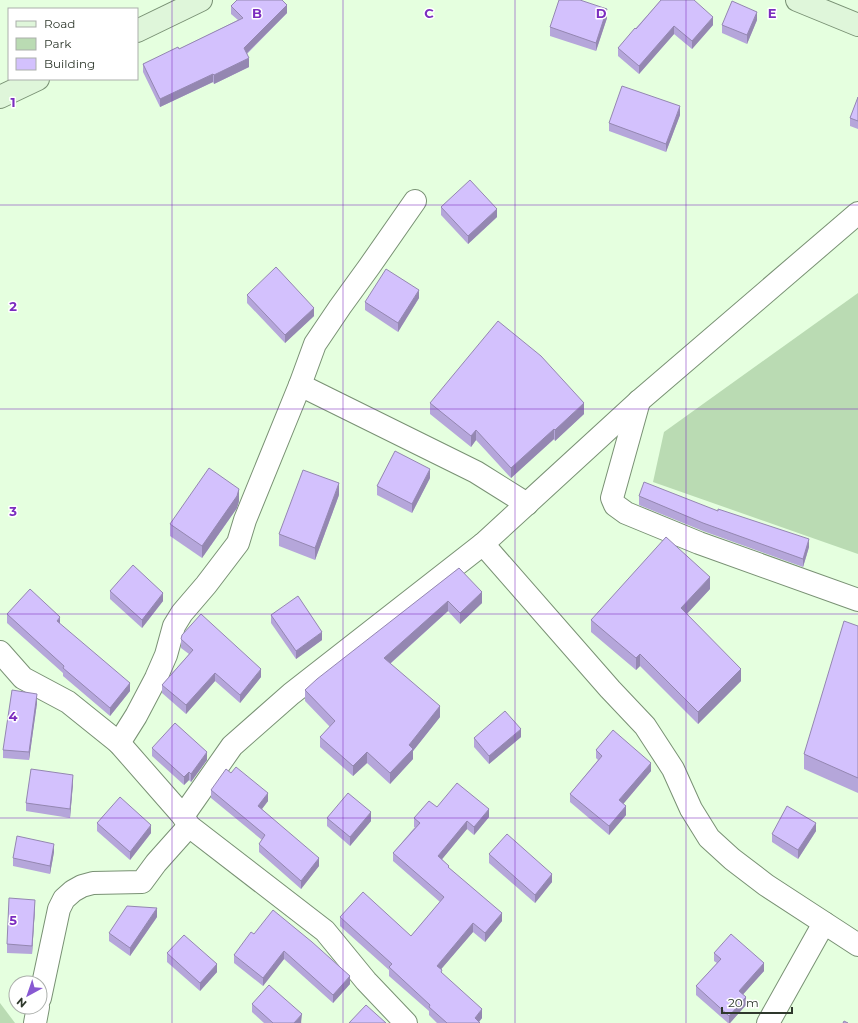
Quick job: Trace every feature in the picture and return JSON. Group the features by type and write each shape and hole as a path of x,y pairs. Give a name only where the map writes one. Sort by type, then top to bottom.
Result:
{"main road":[{"path":"138,31 201,0"},
{"path":"809,2 858,26"},
{"path":"0,97 36,80"}],"street":[{"path":"119,743 136,716 156,678 166,654 174,626 182,613 206,585 238,543 245,520 300,385 315,344 414,201"},
{"path":"45,975 59,909 64,899 73,891 82,886 93,883 142,882 186,821 232,746 291,694 483,544 639,400 858,213"},
{"path":"300,385 476,472 527,504"},
{"path":"639,400 612,498 615,505 626,513 699,543 858,600"},
{"path":"483,544 610,689 645,726 673,769 691,809 709,838 732,859 766,885 858,946"},
{"path":"0,652 23,678 68,702 119,743 186,821 325,931 366,981 406,1023"},
{"path":"768,1023 824,923"}],"green space":[{"path":"858,293 858,554 653,482 664,432"},
{"path":"0,1003 15,1023 0,1023"}],"building":[{"path":"237,0 282,0 287,5 244,48 249,58 160,99 143,64 178,47 179,49 243,18 231,6"},
{"path":"559,0 580,0 607,9 596,43 550,27"},
{"path":"661,0 694,0 713,17 692,41 674,26 639,66 618,48"},
{"path":"732,1 757,12 747,35 722,25"},
{"path":"622,86 680,106 666,144 609,123"},
{"path":"858,97 858,121 850,118"},
{"path":"470,180 497,209 468,236 441,207"},
{"path":"276,267 314,308 285,335 247,295"},
{"path":"386,269 419,290 398,323 365,302"},
{"path":"498,321 541,356 584,403 511,468 476,430 471,436 430,403"},
{"path":"395,451 430,469 412,504 377,486"},
{"path":"209,468 239,489 237,496 202,546 170,524"},
{"path":"303,470 339,483 315,548 279,534"},
{"path":"644,482 718,511 718,509 809,539 803,559 703,523 639,496"},
{"path":"666,537 710,577 681,608 741,669 698,712 640,654 636,658 591,620"},
{"path":"133,565 163,593 142,620 110,591"},
{"path":"459,568 482,592 460,613 448,601 384,658 440,706 409,745 413,749 390,773 367,752 353,766 320,737 335,721 305,690"},
{"path":"30,589 60,617 57,621 130,683 110,708 63,668 64,666 7,614"},
{"path":"298,596 322,632 296,651 271,615"},
{"path":"201,614 261,669 240,695 215,673 186,705 162,685 193,650 181,639 182,635"},
{"path":"844,621 858,626 858,778 804,754"},
{"path":"12,690 37,694 29,752 3,750"},
{"path":"505,711 521,729 489,756 474,738"},
{"path":"175,723 207,752 191,774 189,772 184,777 152,748"},
{"path":"613,730 651,763 619,800 626,806 609,826 570,794 602,756 596,750"},
{"path":"236,767 268,793 258,806 319,858 301,881 259,844 265,835 211,790 226,769 231,773"},
{"path":"31,769 73,775 70,809 26,803"},
{"path":"457,783 489,809 474,827 467,821 438,856 449,866 448,867 502,913 485,933 473,923 437,966 442,970 441,972 482,1009 475,1018 480,1023 447,1023 389,967 392,964 340,917 363,892 411,936 444,897 393,853 420,823 414,818 429,801 437,807"},
{"path":"348,793 371,812 350,837 327,818"},
{"path":"120,797 151,825 130,852 97,823"},
{"path":"787,806 816,823 798,850 772,834"},
{"path":"507,834 552,874 535,895 489,854"},
{"path":"17,836 54,844 50,866 13,858"},
{"path":"9,898 35,900 32,946 7,944"},
{"path":"127,906 157,908 130,948 109,933"},
{"path":"273,910 350,976 333,995 284,951 263,978 234,955 251,932 254,934"},
{"path":"731,934 764,963 739,991 746,997 729,1016 696,986 721,959 714,953"},
{"path":"184,935 217,964 200,983 167,953"},
{"path":"269,985 302,1014 294,1023 273,1023 252,1004"},
{"path":"366,1005 386,1023 349,1023"}]}
